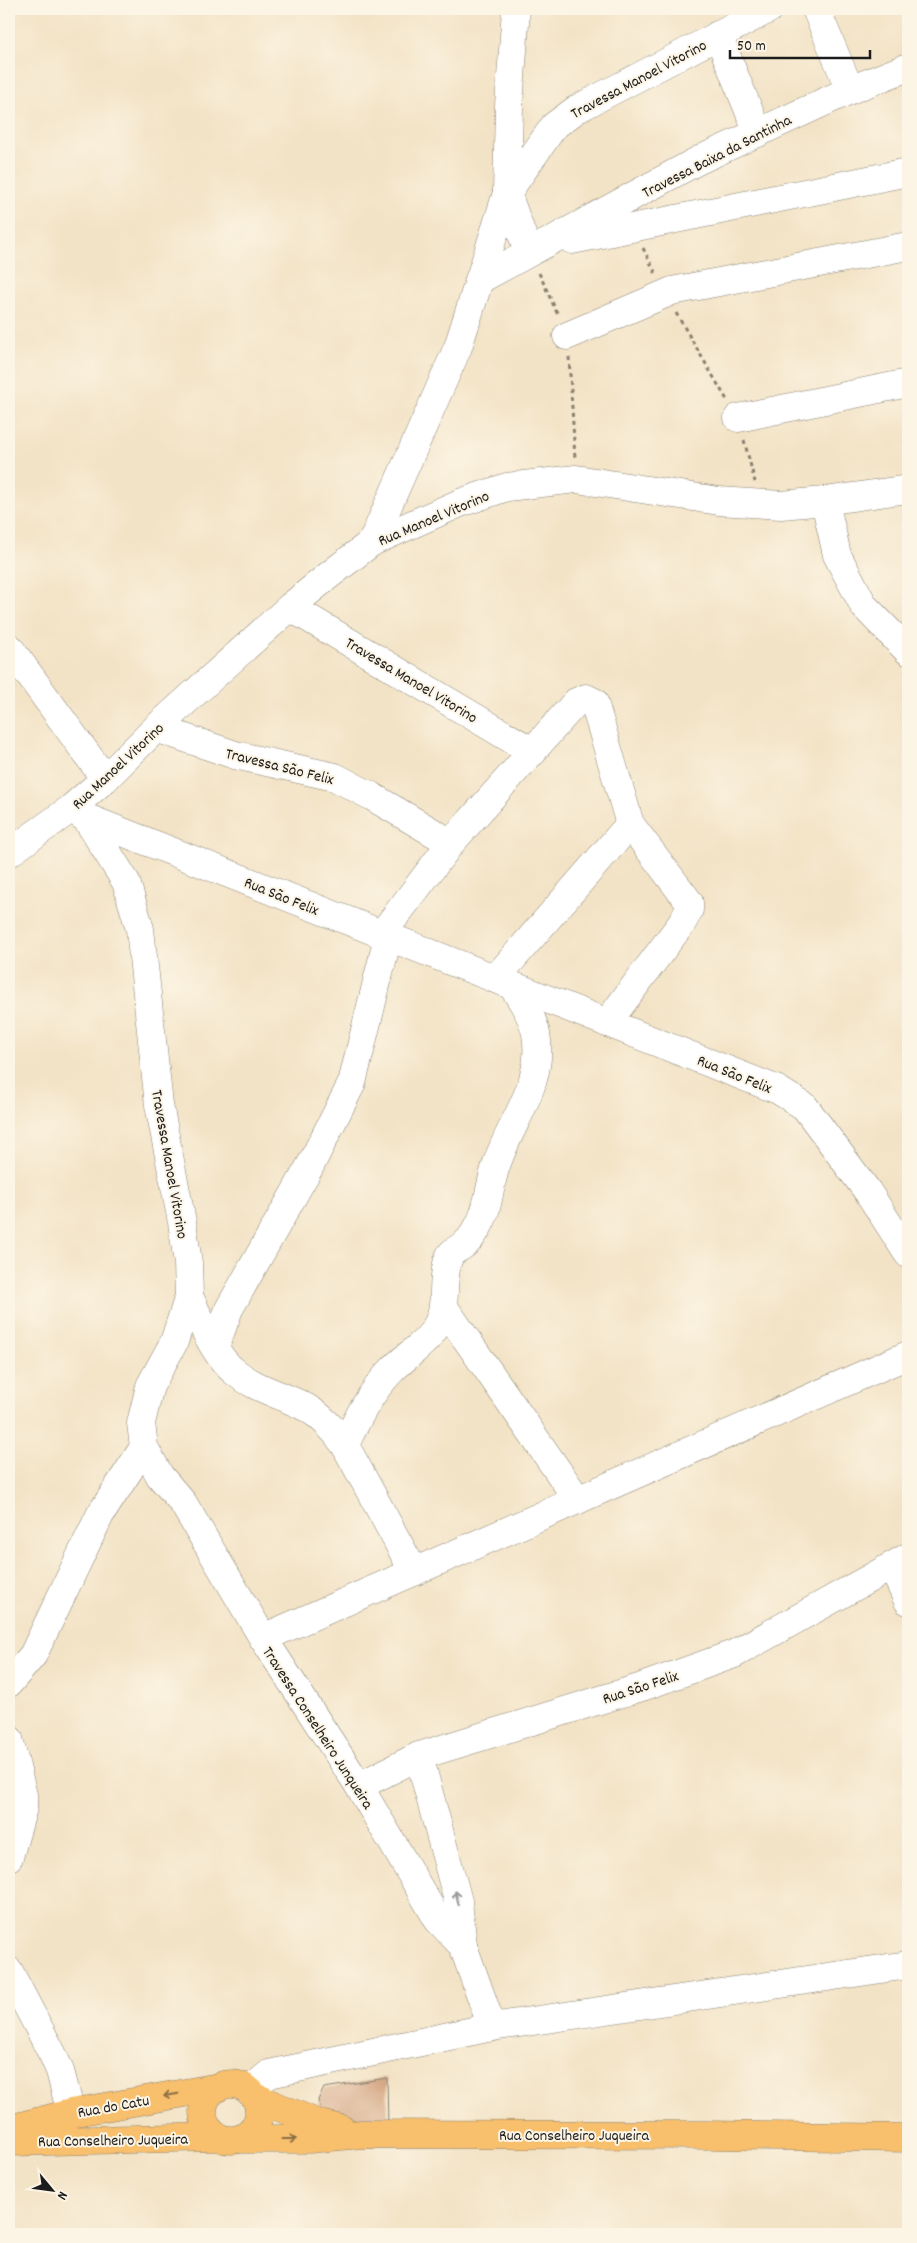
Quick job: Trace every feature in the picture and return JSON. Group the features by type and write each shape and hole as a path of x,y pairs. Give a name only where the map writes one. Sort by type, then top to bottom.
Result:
{"main road":[{"path":"252,2094 259,2113 254,2129 228,2138 210,2131 203,2115 207,2098 219,2087 235,2084 252,2094 319,2124 362,2134"},
{"name":"Rua do Catu","path":"9,2129 70,2113 219,2087"},
{"name":"Rua Conselheiro Juqueira","path":"9,2142 228,2138 309,2139 362,2134 711,2135 908,2138"}],"street":[{"path":"372,542 458,347 507,193 509,105 516,9"},
{"name":"Travessa Manoel Vitorino","path":"507,193 554,126 577,109 769,9"},
{"path":"816,9 850,90"},
{"path":"718,36 758,133"},
{"name":"Travessa Baixa da Santinha","path":"479,280 697,162 850,90 908,67"},
{"path":"507,193 537,248 633,227 906,178"},
{"path":"568,336 665,294 755,274 908,246"},
{"path":"738,418 908,383"},
{"name":"Rua Manoel Vitorino","path":"9,853 77,814 105,779 156,728 290,607 372,542 460,502 507,487 576,479 719,501 781,505 825,501 908,488"},
{"path":"825,501 837,555 864,606 908,651"},
{"name":"Travessa Manoel Vitorino","path":"290,607 533,752"},
{"path":"9,647 105,779"},
{"path":"215,1347 229,1309 310,1166 352,1083 385,936 451,843 576,702 586,698 594,702 630,824 689,902 689,910 682,923 607,1023"},
{"name":"Travessa São Felix","path":"156,728 235,755 335,777 451,843"},
{"name":"Travessa Manoel Vitorino","path":"77,814 126,882 140,928 159,1106 182,1222 188,1263 189,1296 174,1342 150,1386 141,1423 144,1448 160,1476 183,1503"},
{"name":"Rua São Felix","path":"77,814 778,1090 805,1107 868,1192 908,1254"},
{"path":"345,1445 358,1416 379,1385 396,1366 431,1334 440,1319 444,1307 447,1264 450,1254 467,1242 479,1226 496,1164 532,1084 538,1061 536,1033 528,1012 504,983 630,824"},
{"path":"189,1296 215,1347 234,1371 271,1393 308,1409 332,1428 345,1445 414,1572"},
{"path":"444,1307 578,1500"},
{"path":"262,1638 908,1355"},
{"path":"9,1683 33,1655 100,1515 144,1448"},
{"name":"Travessa Conselheiro Junqueira","path":"183,1503 262,1638 359,1786 438,1920 463,1946"},
{"path":"900,1562 908,1601"},
{"name":"Rua São Felix","path":"359,1786 419,1756 642,1687 734,1654 900,1562"},
{"path":"9,1739 23,1795 23,1808 9,1858"},
{"name":"Travessa Conselheiro Junqueira","path":"419,1756 458,1901 463,1946 492,2027"},
{"path":"252,2094 269,2074 492,2027 908,1966"},
{"path":"9,1971 60,2071 70,2113"}],"path":[{"path":"633,227 665,294 738,418 761,504"},
{"path":"537,248 568,336 576,479"}],"building":[{"path":"387,2078 388,2126 343,2124 322,2112 318,2100 324,2088"}]}
